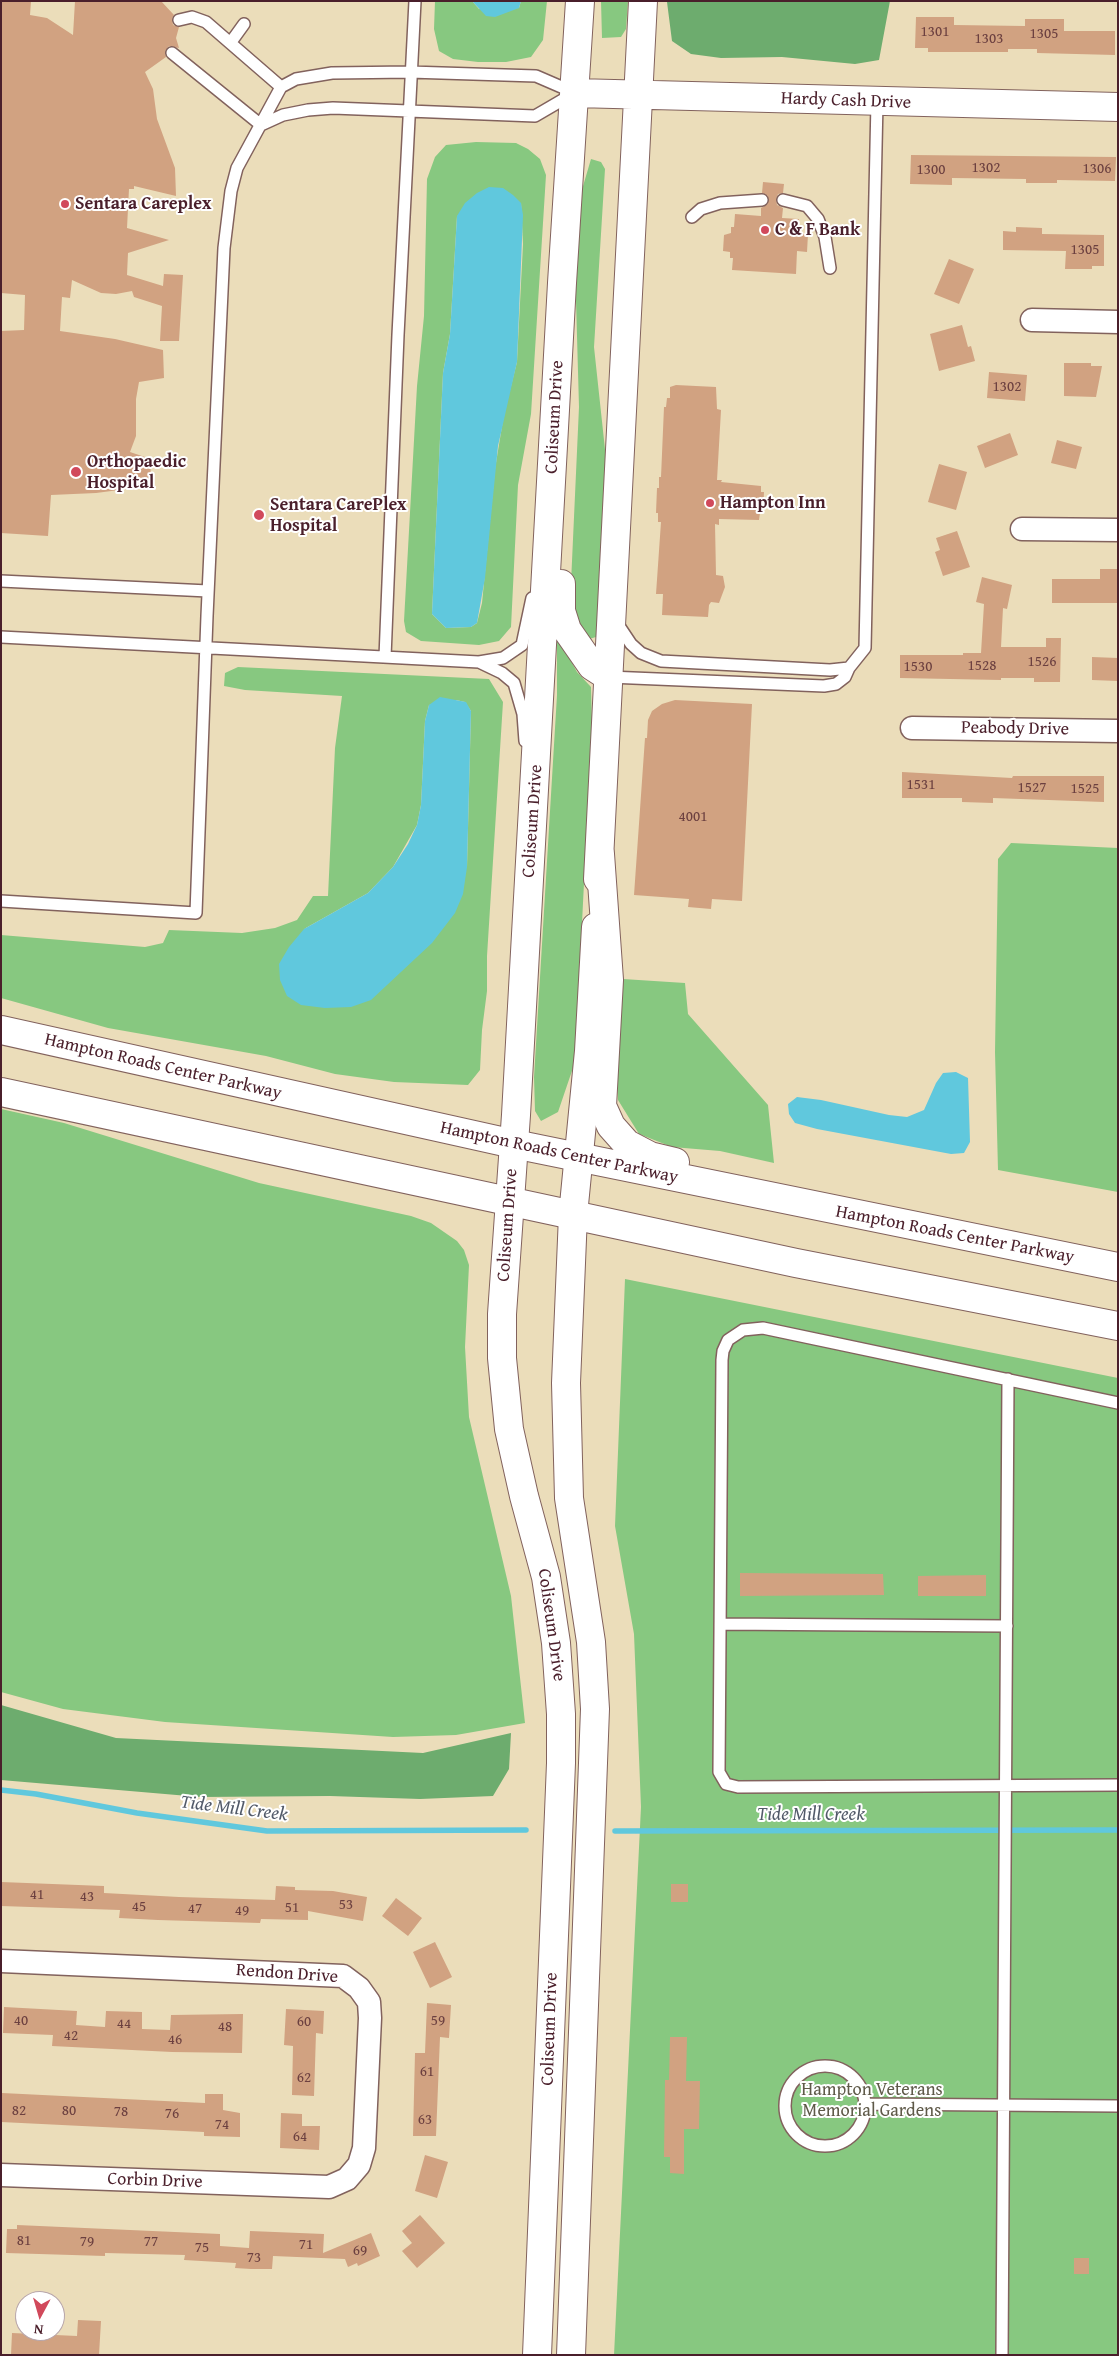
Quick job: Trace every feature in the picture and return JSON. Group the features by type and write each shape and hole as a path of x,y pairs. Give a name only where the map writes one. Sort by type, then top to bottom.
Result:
{"street":[{"name":"Coliseum Drive","path":"536,2355 562,1763 561,1714 552,1612 539,1549 514,1454 505,1392 502,1314 533,830 562,283 580,1"},
{"name":"Coliseum Drive","path":"571,2355 595,1739 592,1642 573,1532 567,1463 566,1383 573,1215 589,1051 600,854 643,1"},
{"name":"Hardy Cash Drive","path":"575,93 1118,107"},
{"path":"562,283 570,428 561,611 567,630 578,649 592,666 609,677"},
{"path":"1032,320 1118,322"},
{"path":"1022,529 1118,530"},
{"name":"Peabody Drive","path":"912,728 1118,731"},
{"path":"600,854 609,980 601,1097 605,1116 618,1136 632,1147 650,1156 749,1177 964,1238"},
{"name":"Hampton Roads Center Parkway","path":"1,1030 578,1158 1118,1268"},
{"path":"1,1092 796,1263 1118,1326"},
{"name":"Rendon Drive","path":"1,1961 343,1976 358,1988 369,2002 370,2018 364,2148 359,2165 347,2179 328,2187 308,2187"},
{"name":"Corbin Drive","path":"1,2175 308,2187"}],"lane":[{"path":"385,657 408,110 415,1"},
{"path":"179,20 192,17 206,22 281,87"},
{"path":"231,42 244,24"},
{"path":"172,53 261,125"},
{"path":"1,901 196,913 208,591 224,248 228,210 237,168 281,87 296,80 322,74 410,72 536,76 575,93"},
{"path":"261,125 283,115 308,110 408,110 535,116 575,93"},
{"path":"609,677 824,686 836,684 845,678 849,668 864,648 866,636 871,305 877,102"},
{"path":"692,218 702,209 720,204 762,200"},
{"path":"783,200 807,206 818,218 825,237 830,268"},
{"path":"1,637 479,662 503,658 522,646 528,624 554,458"},
{"path":"1,582 208,591"},
{"path":"612,616 631,644 650,658 662,661 830,670 849,668"},
{"path":"479,662 502,673 514,683 523,714 533,830"},
{"path":"1118,1404 763,1328 743,1330 728,1340 723,1351 722,1360 719,1772 726,1784 738,1787 1118,1785"},
{"path":"1002,2355 1002,2105 1006,1810 1008,1379"},
{"path":"720,1624 1007,1626"},
{"path":"830,2066 843,2070 854,2079 862,2090 865,2104 861,2123 850,2138 839,2144 827,2146 814,2145 798,2136 786,2120 784,2108 786,2094 792,2082 803,2072 815,2067 830,2066"},
{"path":"865,2104 1118,2106"}],"green space":[{"path":"435,1 472,1 479,9 519,8 521,1 547,1 543,40 531,57 506,62 478,62 453,59 439,51 434,29"},
{"path":"601,1 628,1 626,29 621,37 602,38"},
{"path":"890,1 879,60 855,64 782,57 721,58 691,54 672,41 667,2"},
{"path":"476,142 516,143 528,149 540,159 546,175 531,414 518,485 511,627 499,641 479,645 421,641 406,632 404,621 417,386 424,316 427,179 435,157 446,145","holes":["521,203 523,244 517,362 504,414 495,469 482,603 477,623 471,627 446,628 432,614 443,373 450,334 457,216"]},
{"path":"591,159 601,162 605,169 594,347 607,468 599,629 596,637 589,639 577,622 570,605 579,407 575,265 581,193"},
{"path":"557,635 577,672 591,687 592,724 575,1062 558,1112 541,1121 535,1111 534,1077 557,695"},
{"path":"238,667 489,679 503,702 487,956 487,991 482,1030 480,1070 468,1085 394,1082 335,1074 266,1056 108,1028 1,998 1,935 145,947 163,943 169,930 242,933 275,928 297,920 313,896 328,896 335,748 342,696 245,690 224,686 225,673","holes":["456,700 465,702 471,711 467,867 304,929 368,893 393,867 417,825 421,805 425,721 429,705"]},
{"path":"1011,843 1118,848 1118,1192 998,1170 995,1052 998,859"},
{"path":"623,979 685,983 688,1014 768,1105 774,1163 720,1151 672,1147 639,1134 618,1100 615,1038"},
{"path":"1,1109 64,1123 259,1183 411,1216 431,1223 457,1241 464,1250 469,1265 465,1347 469,1417 511,1596 525,1723 456,1735 393,1737 165,1722 63,1709 1,1692"},
{"name":"Hampton Veterans Memorial Gardens","path":"625,1279 1118,1378 1118,2355 614,2355 641,1807 634,1634 615,1526"},
{"path":"1,1705 116,1738 423,1753 511,1733 509,1769 493,1796 420,1799 330,1796 200,1797 1,1780"}],"water":[{"path":"472,1 521,1 519,8 495,17 486,16"},
{"path":"489,187 503,188 513,195 521,203 523,215 517,362 498,446 485,578 477,623 471,627 446,628 432,614 443,373 450,334 457,216 465,203 477,193"},
{"path":"440,697 466,702 471,711 467,867 463,894 455,913 432,943 371,1000 351,1007 325,1008 301,1005 287,996 280,980 279,964 289,947 304,929 368,893 393,867 408,844 417,825 421,805 425,721 429,705"},
{"path":"956,1072 968,1078 970,1142 964,1153 951,1154 817,1129 795,1123 789,1114 788,1104 797,1097 907,1117 924,1110 936,1083 943,1073"}],"building":[{"name":"Sentara Careplex","path":"1,1 31,1 30,15 47,18 73,35 75,1 161,1 174,15 172,18 173,25 179,27 176,38 179,48 169,46 165,51 166,57 145,72 153,89 157,119 175,168 176,196 134,186 134,189 129,189 127,228 169,240 128,253 127,275 163,286 164,274 183,275 179,341 160,341 162,306 134,297 132,291 116,294 101,293 72,280 70,298 62,297 60,331 115,339 163,350 164,378 139,382 136,399 136,436 130,452 151,459 150,486 96,493 51,495 48,536 1,533 1,331 24,330 25,295 1,293"},
{"path":"916,17 954,17 954,25 1025,26 1025,19 1064,19 1064,31 1115,31 1115,55 1037,53 1037,49 1008,49 1008,52 928,52 928,48 915,48"},
{"path":"911,155 1116,157 1115,181 1057,180 1057,183 1026,183 1026,179 952,178 952,185 910,184"},
{"name":"C & F Bank","path":"763,182 784,184 783,193 778,194 776,199 777,205 783,208 782,218 799,219 798,234 808,234 807,252 797,251 796,274 732,270 733,258 730,258 730,252 723,251 724,235 731,233 731,227 734,227 735,214 761,216 761,208 768,204 768,196 762,193"},
{"path":"1016,227 1042,228 1042,234 1104,235 1104,266 1092,266 1092,269 1065,269 1066,251 1003,250 1003,231 1016,232"},
{"path":"949,259 974,269 959,304 934,294"},
{"path":"962,325 968,347 971,346 975,361 939,371 930,334"},
{"path":"1064,363 1091,363 1091,366 1102,366 1096,397 1064,396"},
{"path":"989,372 1027,375 1025,401 987,398"},
{"name":"Hampton Inn","path":"676,385 716,387 717,409 721,410 717,480 761,486 761,492 764,492 763,513 760,513 759,520 719,519 719,525 715,524 716,575 723,576 725,587 719,603 711,602 709,605 708,617 662,615 663,594 656,594 661,522 658,522 658,513 656,513 657,488 659,488 659,477 661,477 664,407 666,407 667,398 670,398 670,387"},
{"path":"1010,433 1018,455 985,468 977,446"},
{"path":"1057,440 1082,447 1076,469 1051,463"},
{"path":"939,464 967,472 956,510 928,502"},
{"path":"957,531 970,567 943,576 935,552 940,550 936,538"},
{"path":"1100,569 1118,569 1118,603 1052,603 1052,579 1100,579"},
{"path":"982,577 1012,585 1007,609 1003,608 1001,647 1046,647 1046,638 1061,638 1060,682 1034,682 1034,678 1001,678 1001,680 900,678 900,655 963,655 963,653 981,653 984,604 976,602"},
{"path":"1092,657 1118,658 1118,681 1092,680"},
{"path":"675,700 752,704 742,901 712,899 711,909 688,907 689,899 634,895 645,738 647,738 648,720 652,711 662,704"},
{"path":"902,772 1012,778 1013,776 1104,776 1104,802 993,798 993,803 962,802 962,798 902,798"},
{"path":"740,1573 883,1574 884,1595 740,1596"},
{"path":"986,1575 986,1596 918,1596 918,1576"},
{"path":"1,1882 104,1886 104,1893 179,1897 275,1900 276,1886 295,1887 295,1890 333,1891 367,1897 363,1921 308,1911 308,1920 261,1919 260,1923 158,1920 119,1918 120,1910 1,1906"},
{"path":"671,1884 688,1884 688,1902 671,1902"},
{"path":"396,1898 422,1918 408,1936 382,1916"},
{"path":"435,1942 452,1977 430,1988 413,1952"},
{"path":"427,2003 451,2005 449,2038 440,2037 436,2136 413,2136 415,2053 425,2053"},
{"path":"4,2007 77,2011 76,2025 105,2027 106,2011 142,2012 142,2029 170,2030 171,2015 243,2014 242,2053 172,2052 52,2046 53,2035 3,2033"},
{"path":"286,2009 324,2011 323,2034 316,2033 314,2096 292,2095 293,2046 284,2045"},
{"path":"670,2037 687,2037 686,2081 700,2081 699,2129 684,2129 684,2174 670,2173 670,2157 664,2157 665,2080 669,2080"},
{"path":"2,2093 205,2103 205,2094 223,2094 223,2110 240,2113 240,2137 204,2136 204,2132 1,2122"},
{"path":"281,2113 302,2114 302,2126 320,2126 319,2150 280,2148"},
{"path":"425,2155 448,2162 437,2198 415,2191"},
{"path":"420,2215 445,2243 417,2268 402,2251 412,2243 402,2231"},
{"path":"17,2225 220,2234 220,2246 249,2248 250,2231 324,2234 323,2253 371,2233 380,2256 358,2266 357,2263 348,2267 345,2259 273,2256 272,2269 251,2269 235,2268 236,2263 184,2260 185,2255 105,2253 105,2256 6,2253 7,2229 17,2229"},
{"path":"1074,2258 1089,2258 1089,2274 1074,2274"},
{"path":"78,2320 101,2321 99,2355 11,2355 12,2333 15,2333 15,2341 65,2341 65,2335 77,2336"}],"waterway":[{"name":"Tide Mill Creek","path":"1,1790 36,1794 137,1813 267,1831 526,1830"},
{"name":"Tide Mill Creek","path":"615,1831 1118,1830"}],"place":[{"name":"Sentara Careplex","path":"65,204"},
{"name":"C & F Bank","path":"765,230"},
{"name":"Orthopaedic Hospital","path":"76,472"},
{"name":"Hampton Inn","path":"710,503"},
{"name":"Sentara CarePlex Hospital","path":"259,515"}]}
